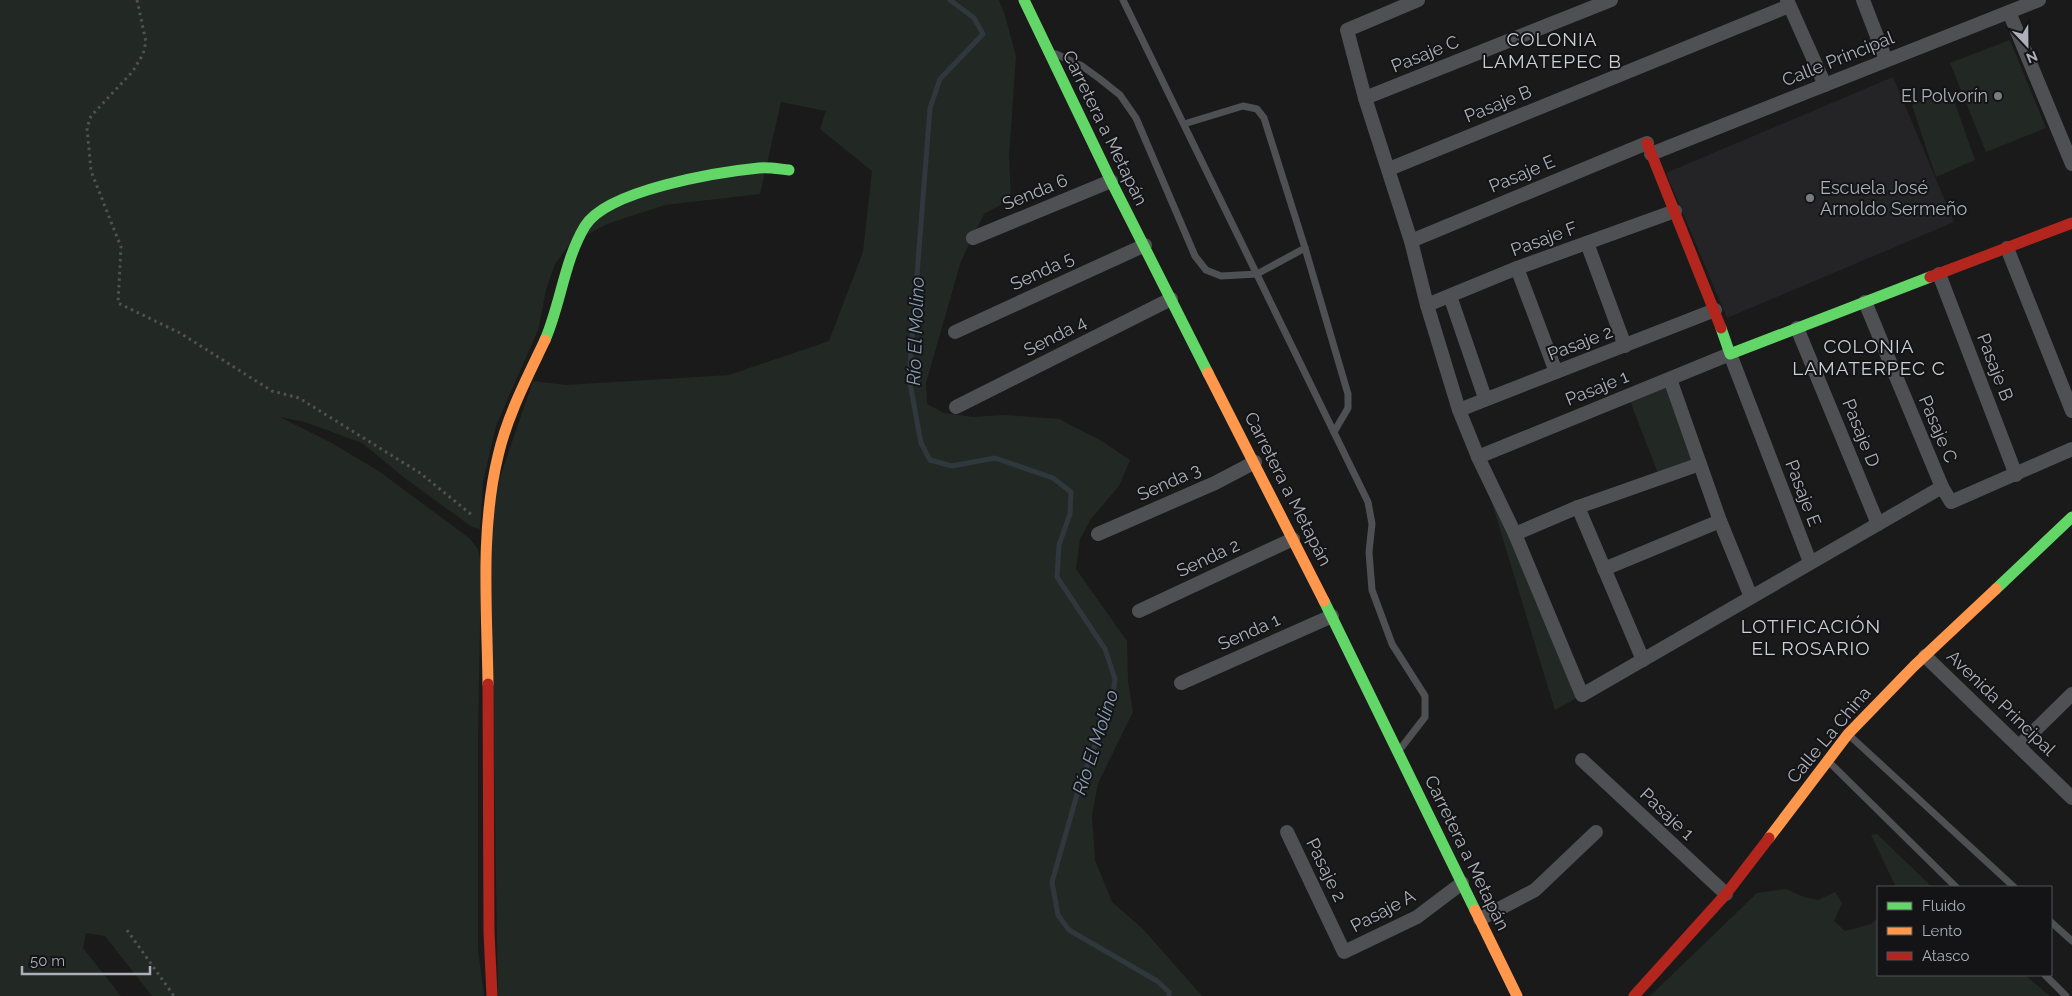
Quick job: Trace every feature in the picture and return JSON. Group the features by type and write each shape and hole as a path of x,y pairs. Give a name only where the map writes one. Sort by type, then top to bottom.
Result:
{"main road":[{"name":"Carretera a Metapán","path":"1024,0 1111,181 1332,616 1516,996"},
{"path":"1649,148 1715,310 1730,354 2072,223"},
{"path":"492,996 489,932 487,528 498,456 518,398 551,326 564,277 577,241 586,224 598,211 639,193 676,182 760,168 789,170"},
{"name":"Calle La China","path":"1634,996 1726,894 1826,760 1848,734 1925,656 2072,517"}],"street":[{"path":"1418,0 1347,30 1365,98 1411,241 1459,410 1478,457 1515,534 1582,695 1942,487 1951,502 2072,449"},
{"name":"Pasaje C","path":"1365,98 1611,0"},
{"path":"1863,0 1886,60"},
{"name":"Calle Principal","path":"1649,148 1826,85 2039,0"},
{"path":"1788,3 1826,85"},
{"name":"Pasaje B","path":"1389,169 1788,3"},
{"path":"2010,12 2068,141 2072,164"},
{"name":"Pasaje E","path":"1411,241 1649,148"},
{"name":"Senda 6","path":"973,238 1111,181"},
{"name":"Pasaje F","path":"1428,304 1517,268 1675,211"},
{"path":"1587,243 1625,346"},
{"name":"Senda 5","path":"955,332 1144,245"},
{"path":"2008,248 2072,411"},
{"path":"1517,268 1556,372"},
{"name":"Pasaje B","path":"1939,274 2016,475"},
{"path":"1450,296 1485,398"},
{"name":"Senda 4","path":"956,407 1171,299"},
{"name":"Pasaje C","path":"1865,302 1942,487"},
{"name":"Pasaje 2","path":"1459,410 1485,398 1715,310"},
{"name":"Pasaje D","path":"1797,328 1878,524"},
{"name":"Pasaje E","path":"1730,354 1810,562"},
{"name":"Pasaje 1","path":"1478,457 1730,354"},
{"path":"1670,379 1720,521 1751,597"},
{"name":"Senda 3","path":"1098,534 1215,483 1255,462"},
{"path":"1515,534 1578,507 1700,464"},
{"path":"1578,507 1643,660"},
{"path":"1604,568 1720,521"},
{"name":"Senda 2","path":"1139,611 1293,539"},
{"name":"Senda 1","path":"1182,683 1332,616"},
{"name":"Avenida Principal","path":"1925,656 2072,798"},
{"path":"2019,746 2072,694"},
{"name":"Pasaje 1","path":"1582,760 1726,894"},
{"name":"Pasaje 2","path":"1287,832 1344,952"},
{"path":"1480,919 1535,890 1596,832"},
{"name":"Pasaje A","path":"1344,952 1417,917 1462,883"}],"lane":[{"path":"1123,0 1368,502 1372,524 1369,552 1372,590 1392,644 1425,696 1425,717 1398,752"},
{"path":"1048,51 1082,66 1120,94 1136,118 1195,256 1206,270 1221,276 1257,274 1305,248"},
{"path":"1184,124 1243,106 1257,109 1264,118 1348,394 1348,408 1334,432"},
{"path":"1848,734 2013,886"},
{"path":"1826,760 1955,886"},
{"path":"2052,923 2072,942"},
{"path":"2046,976 2066,996"}],"path":[{"path":"137,0 146,42 143,54 133,71 91,116 87,128 91,171 121,247 118,303 180,333 272,391 299,398 420,473 487,528"},
{"path":"127,930 174,996"}],"shaded area":[{"path":"0,0 999,0 1016,56 1009,156 1011,199 984,214 961,261 926,383 927,404 944,413 973,417 1004,415 1059,419 1100,440 1130,460 1119,486 1091,519 1080,539 1076,569 1127,641 1128,681 1133,712 1098,783 1092,816 1095,860 1112,902 1143,929 1202,996 498,996 490,530 500,477 533,381 566,385 729,375 829,341 863,252 872,171 820,129 826,111 781,102 760,194 665,205 607,224 570,244 555,264 546,290 538,330 496,426 483,482 480,529 472,527 406,479 362,443 305,422 280,417 332,443 380,472 469,538 478,549 481,565 478,738 478,949 484,996 152,996 105,936 86,933 83,948 121,996 0,996"},
{"name":"El Polvorín","path":"2010,40 2046,128 1986,152 1950,63"},
{"name":"Escuela José Arnoldo Sermeño","path":"1893,77 1954,222 1727,318 1666,173"},
{"path":"1951,92 1975,160 1936,177 1912,105"},
{"path":"1670,379 1700,464 1660,478 1628,396"},
{"path":"1478,457 1582,695 1555,710"},
{"path":"1877,834 1931,886 1896,886 1871,835"},
{"path":"1786,889 1804,897 1818,900 1835,892 1842,903 1834,921 1845,931 1871,924 1877,919 1877,976 2026,976 2050,996 1650,996 1757,893"}],"waterway":[{"name":"Río El Molino","path":"950,0 974,18 983,34 940,79 930,108 909,378 921,443 930,460 952,466 995,458 1053,478 1071,492 1070,514 1059,545 1057,577 1105,649 1115,679 1112,701 1080,784 1052,882 1058,915 1069,930 1157,981 1169,992 1169,996"}],"traffic: fast":[{"path":"1024,0 1111,181 1208,373"},
{"path":"545,340 572,253 585,226 597,213 616,202 665,185 759,168 789,170"},
{"path":"1721,328 1730,354 1930,277"},
{"path":"1996,589 2072,517"},
{"path":"1324,601 1475,910"}],"traffic: slow":[{"path":"488,684 486,569 492,484 507,426 518,397 545,340"},
{"path":"1208,373 1324,601"},
{"path":"1769,838 1848,734 1914,666 1996,589"},
{"path":"1475,910 1517,996"}],"traffic: jam":[{"path":"1647,143 1721,328"},
{"path":"1930,277 2072,223"},
{"path":"488,684 489,932 492,996"},
{"path":"1634,996 1726,894 1769,838"}],"place":[{"name":"El Polvorín","path":"1998,96"},
{"name":"Escuela José Arnoldo Sermeño","path":"1810,198"}],"district":[{"name":"COLONIA LAMATEPEC B","path":"1552,50"},
{"name":"COLONIA LAMATERPEC C","path":"1869,357"},
{"name":"LOTIFICACIÓN EL ROSARIO","path":"1811,637"}]}
